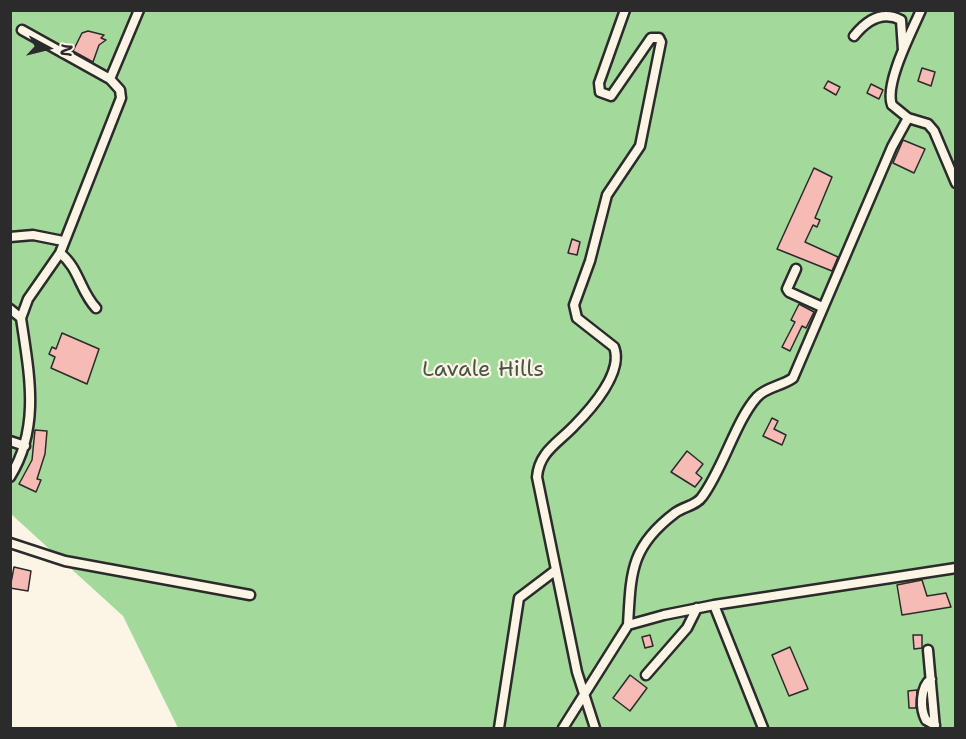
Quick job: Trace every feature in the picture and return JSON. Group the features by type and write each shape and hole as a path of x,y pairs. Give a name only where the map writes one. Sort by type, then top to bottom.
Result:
{"street":[{"path":"110,80 139,10"},
{"path":"595,729 583,693 537,485 537,469 547,450 574,427 606,386 616,367 614,347 577,318 574,309 590,261 606,195 640,146 661,42 659,38 651,38 615,91 609,96 600,92 599,83 625,10"},
{"path":"921,10 892,81 890,100 895,108 908,118 928,124 934,131 956,183"},
{"path":"854,36 871,20 894,16 901,20 903,53"},
{"path":"10,477 23,457 26,446 31,391 21,318 28,299 60,253 120,103 120,90 110,80 22,30"},
{"path":"563,729 583,693 628,625 631,576 642,545 675,513 699,501 712,483 759,394 793,378 892,147 908,118"},
{"path":"10,237 33,235 63,241"},
{"path":"60,253 72,263 86,298 96,308"},
{"path":"796,269 787,289 789,292 822,307"},
{"path":"10,309 21,318"},
{"path":"10,441 26,446"},
{"path":"10,543 65,561 250,595"},
{"path":"628,625 697,608 956,567"},
{"path":"499,729 519,598 556,570"},
{"path":"714,605 764,729"},
{"path":"646,675 687,628 697,608"},
{"path":"928,650 935,727"}],"green space":[{"name":"Lavale Hills","path":"11,11 955,11 955,728 178,728 123,616 11,514"}],"building":[{"path":"88,31 104,35 101,38 106,40 99,45 93,62 73,51 82,33"},
{"path":"922,68 935,72 931,86 918,81"},
{"path":"828,81 840,87 836,95 824,88"},
{"path":"871,84 883,90 879,99 867,93"},
{"path":"903,140 925,149 914,173 893,163"},
{"path":"814,168 832,177 815,218 820,220 817,227 813,225 805,242 838,257 832,271 777,249"},
{"path":"572,239 580,242 577,255 568,253"},
{"path":"799,304 814,312 806,328 802,326 790,351 782,347 795,322 791,320"},
{"path":"62,333 99,349 87,384 51,368 55,357 49,354 52,347 56,349"},
{"path":"772,418 778,421 774,429 786,435 782,445 763,436"},
{"path":"35,430 47,431 45,454 37,479 41,480 36,492 19,484 32,460"},
{"path":"687,451 703,464 696,473 702,478 695,487 671,472"},
{"path":"14,567 31,571 28,591 10,588"},
{"path":"922,580 927,596 946,593 951,607 902,615 897,585"},
{"path":"650,635 653,646 645,648 642,637"},
{"path":"913,635 922,635 922,648 914,649"},
{"path":"790,647 808,689 789,696 772,655"},
{"path":"630,675 647,688 630,711 613,698"},
{"path":"917,690 916,708 909,708 908,691"}]}
